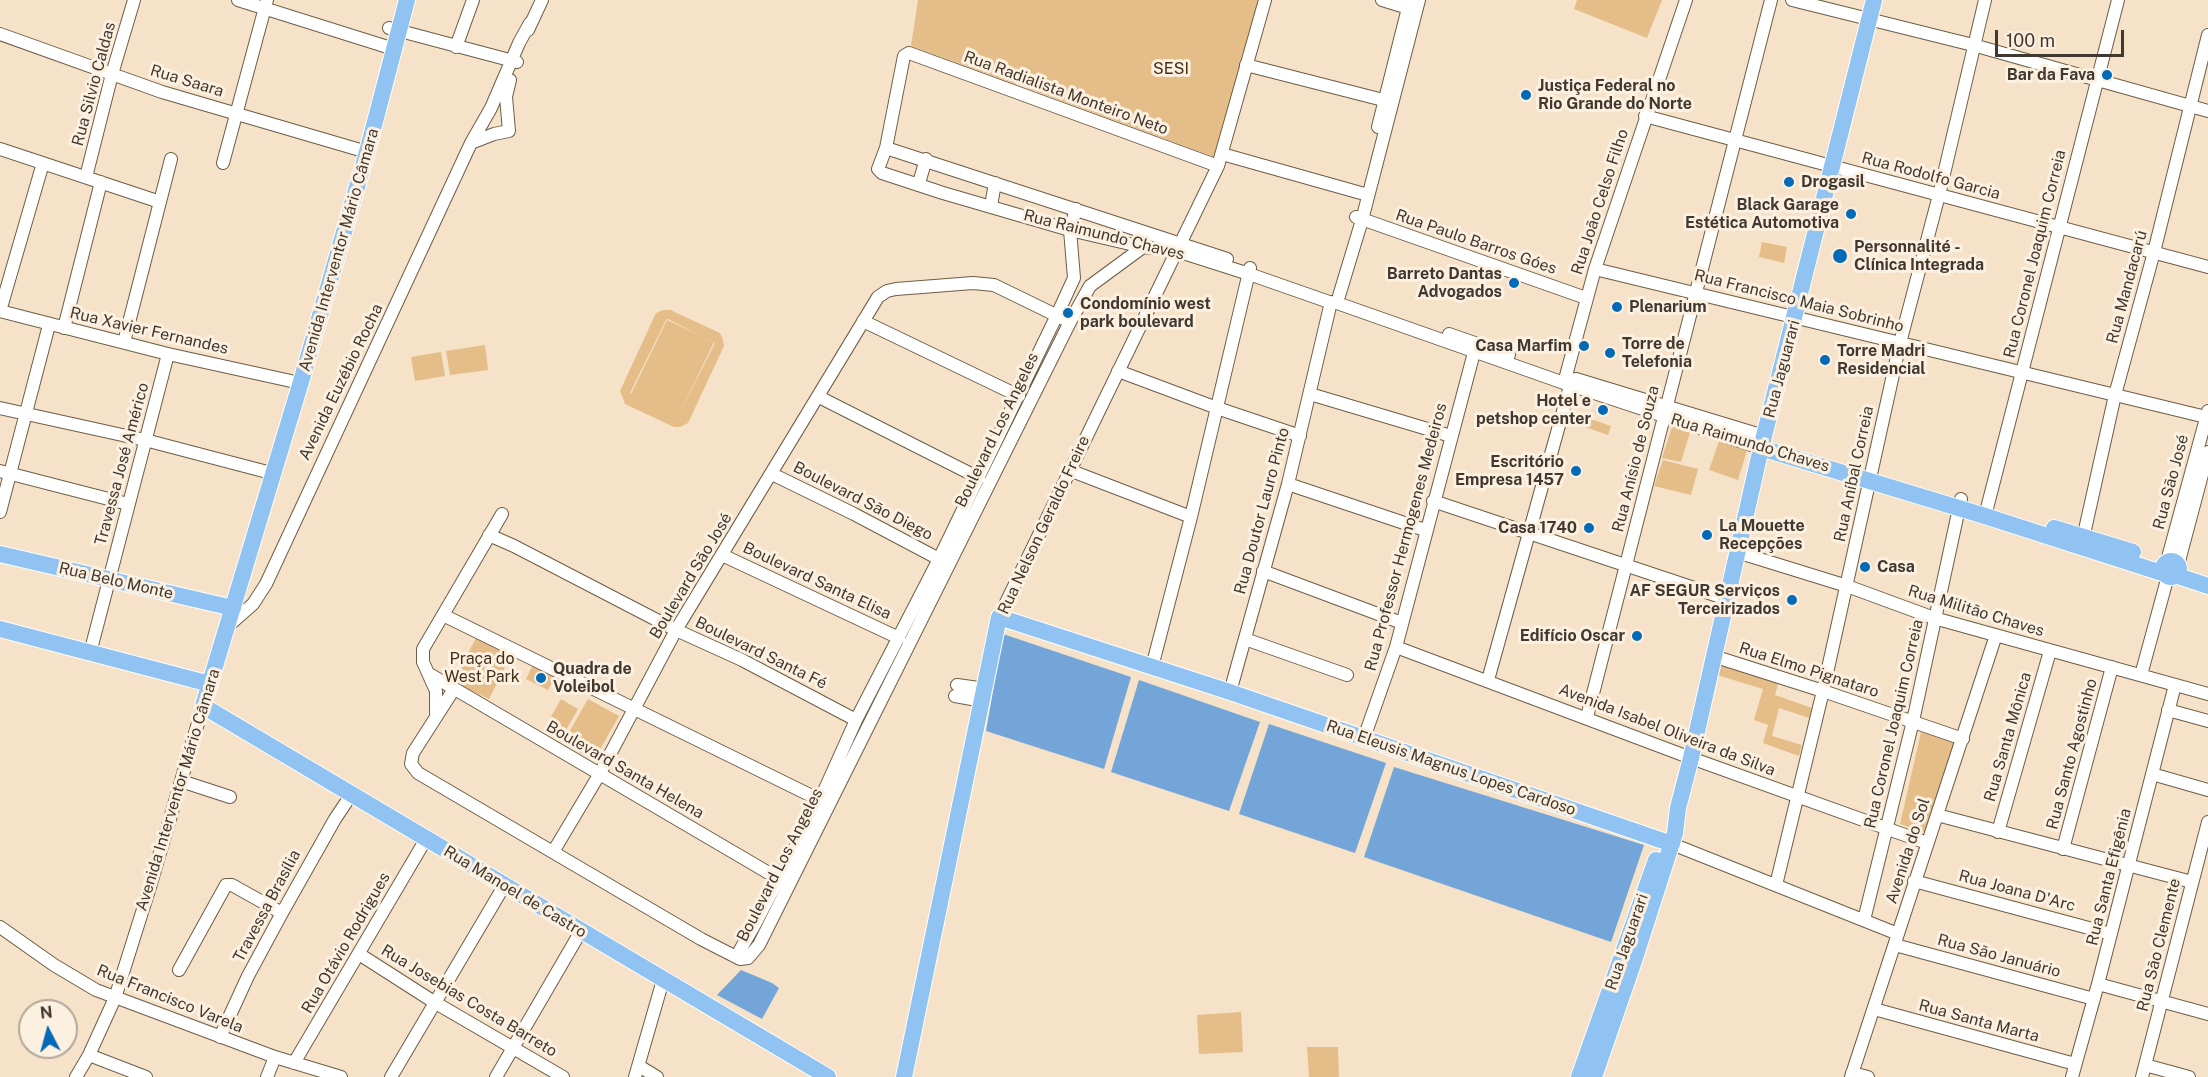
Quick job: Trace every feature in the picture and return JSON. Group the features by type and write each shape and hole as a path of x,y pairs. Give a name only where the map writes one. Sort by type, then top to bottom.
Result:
{"main road":[{"name":"Avenida Interventor Mário Câmara","path":"394,30 397,0"},
{"name":"Avenida Interventor Mário Câmara","path":"271,473 394,30 407,0"},
{"name":"Rua Jaguarari","path":"1594,1077 1691,758 1763,442 1874,0"},
{"name":"Avenida Interventor Mário Câmara","path":"203,706 265,497 291,381 334,252"},
{"name":"Rua Raimundo Chaves","path":"1763,442 2082,543 2171,569 2208,575"},
{"name":"Rua Belo Monte","path":"0,554 233,608"},
{"name":"Rua Raimundo Chaves","path":"2171,569 2208,586"},
{"name":"Rua Eleusis Magnus Lopes Cardoso","path":"999,617 1230,692 1667,843"},
{"name":"Rua Nelson Geraldo Freire","path":"904,1077 999,617"},
{"path":"0,629 210,684"},
{"name":"Rua Manoel de Castro","path":"203,706 828,1077"},
{"name":"Rua Jaguarari","path":"1579,1077 1667,843"}],"street":[{"name":"Rua Silvio Caldas","path":"86,177 112,74 135,0"},
{"path":"238,0 266,4 389,48"},
{"path":"456,47 472,0"},
{"name":"Avenida Euzébio Rocha","path":"228,626 253,604 266,584 471,143 514,62 542,0"},
{"name":"Rua Nelson Geraldo Freire","path":"999,617 1220,160 1265,0"},
{"path":"1382,0 1413,4"},
{"name":"Rua João Celso Filho","path":"1488,680 1568,380 1586,298 1686,0"},
{"name":"Rua Anísio de Souza","path":"1587,717 1771,0"},
{"path":"1792,0 1974,45 2208,111"},
{"name":"Rua Aníbal Correia","path":"1776,885 1823,691 1900,343 1939,195 1985,0"},
{"name":"Rua Coronel Joaquim Correia","path":"1986,512 2118,0"},
{"path":"223,163 266,4"},
{"name":"Rua Doutor Lauro Pinto","path":"1230,692 1288,484 1323,339 1358,218 1413,4"},
{"path":"394,30 514,62"},
{"name":"Rua Saara","path":"0,34 162,92 362,151"},
{"name":"Rua Mandacarú","path":"2082,543 2115,395 2154,252 2208,35"},
{"name":"Rua Radialista Monteiro Neto","path":"886,148 904,56 909,53 1220,160 1364,194"},
{"name":"Avenida Euzébio Rocha","path":"471,143 509,131 506,91 514,62"},
{"path":"1246,65 1388,101"},
{"path":"491,108 494,134"},
{"name":"Rua Rodolfo Garcia","path":"1646,116 2208,267"},
{"name":"Rua Raimundo Chaves","path":"1179,247 1143,247 1070,230 878,170 886,148 926,159 1568,380 1763,442"},
{"path":"0,149 160,202"},
{"path":"124,342 171,159"},
{"path":"919,183 926,159"},
{"path":"0,311 43,163"},
{"path":"64,328 101,182"},
{"path":"991,206 995,183"},
{"name":"Boulevard Los Angeles","path":"972,506 979,478 1074,278 1070,230 1076,209"},
{"name":"Rua Paulo Barros Góes","path":"1358,218 1586,298"},
{"name":"Boulevard Los Angeles","path":"759,930 957,535 1090,285 1143,247"},
{"name":"Rua Francisco Maia Sobrinho","path":"1595,269 2115,395 2207,414"},
{"path":"1152,667 1191,517 1250,270"},
{"path":"1074,278 1090,285"},
{"name":"Boulevard São José","path":"553,852 599,775 676,630 878,297 887,291 972,283 994,285 1070,322"},
{"name":"Rua Xavier Fernandes","path":"0,311 168,354 291,381"},
{"path":"863,321 1019,396"},
{"path":"0,512 5,472 26,414 49,325"},
{"name":"Rua Professor Hermogenes Medeiros","path":"1364,738 1396,647 1425,530 1475,348"},
{"name":"Travessa José Américo","path":"90,653 168,354"},
{"path":"1118,371 1216,408 1300,436"},
{"path":"1310,394 1451,436"},
{"path":"819,397 979,478"},
{"path":"0,408 145,440 271,473"},
{"name":"Rua São José","path":"2141,675 2189,501 2207,414"},
{"name":"Rua São José","path":"2189,501 2208,452"},
{"path":"1070,470 1191,517"},
{"path":"5,472 128,504"},
{"name":"Boulevard São Diego","path":"772,474 939,559"},
{"path":"1288,484 1323,500 1425,530"},
{"path":"1434,501 1727,599"},
{"name":"Rua Coronel Joaquim Correia","path":"1864,921 1913,721 1960,504"},
{"path":"435,718 437,696 431,675 423,662 423,649 502,514"},
{"name":"Boulevard Santa Fé","path":"489,535 676,630 742,660 856,720"},
{"name":"Boulevard Los Angeles","path":"893,665 899,638 939,559 957,535"},
{"name":"Rua Militão Chaves","path":"1737,552 1846,586 1934,618 2208,694"},
{"name":"Boulevard Santa Elisa","path":"722,555 899,638"},
{"path":"1263,571 1402,623"},
{"path":"443,615 820,800"},
{"name":"Avenida do Sol","path":"1851,1075 1914,880 1963,739 1995,635"},
{"path":"1245,639 1347,675"},
{"name":"Avenida Isabel Oliveira da Silva","path":"1396,647 1691,758 1927,843"},
{"name":"Rua Santa Mônica","path":"1998,832 2049,651"},
{"name":"Rua Elmo Pignataro","path":"1713,656 1963,739"},
{"name":"Rua Santo Agostinho","path":"2063,849 2112,667"},
{"name":"Boulevard Santa Helena","path":"431,675 779,879"},
{"name":"Rua Santa Efigênia","path":"2072,1077 2175,685"},
{"path":"454,689 413,753 411,764 414,770 553,852"},
{"path":"956,690 984,695"},
{"name":"Boulevard Los Angeles","path":"553,852 701,939 736,957 744,959 752,956 759,930 779,879 820,800 856,720 876,696"},
{"name":"Avenida Interventor Mário Câmara","path":"76,1077 89,1055 115,998 203,706"},
{"path":"2168,710 2208,721"},
{"path":"2152,774 2208,790"},
{"path":"181,781 230,796"},
{"name":"Travessa Brasília","path":"220,1038 282,913 351,795"},
{"path":"1936,815 2193,882"},
{"name":"Rua São Clemente","path":"2144,1071 2208,822"},
{"name":"Rua Otávio Rodrigues","path":"294,1063 426,839"},
{"name":"Rua Eleusis Magnus Lopes Cardoso","path":"1667,843 1864,921 1896,939"},
{"name":"Rua Joana D'Arc","path":"1914,880 2111,934"},
{"path":"179,970 226,885 232,885 282,913"},
{"path":"391,1077 504,886"},
{"name":"Rua Francisco Varela","path":"0,927 70,975 115,998 220,1038 341,1077"},
{"path":"496,1077 581,931"},
{"name":"Rua São Januário","path":"1896,939 2094,999"},
{"name":"Rua Josebias Costa Barreto","path":"358,954 434,1002 563,1077"},
{"path":"657,1077 637,1071 663,980"},
{"path":"2098,984 2208,1014"},
{"name":"Rua Santa Marta","path":"1874,1009 2076,1064"},
{"path":"89,1055 146,1077"},
{"path":"267,1077 275,1057"},
{"path":"2144,1071 2189,1077"},
{"path":"1851,1075 1868,1077"}],"green space":[{"name":"SESI","path":"918,0 1260,0 1217,158 1027,88 1019,80 1015,84 911,46"},
{"path":"1577,0 1662,0 1647,38 1574,9"},
{"path":"1762,242 1787,247 1784,263 1759,257"},
{"path":"670,310 720,333 723,340 724,346 688,423 680,427 674,427 625,404 620,391 656,313","holes":["668,319 703,337 667,320 631,394 666,320","714,342 715,343 678,417"]},
{"path":"485,345 488,370 450,375 446,351"},
{"path":"441,352 445,376 415,381 411,357"},
{"path":"1588,418 1611,426 1608,435 1585,427"},
{"path":"1673,424 1691,429 1681,462 1662,458"},
{"path":"1719,441 1747,450 1738,480 1709,470"},
{"path":"1663,460 1698,469 1691,495 1654,486"},
{"name":"Praça do West Park","path":"476,638 511,655 489,699 453,682"},
{"path":"1720,662 1779,681 1775,695 1812,708 1809,718 1779,708 1772,736 1802,745 1799,756 1763,743 1768,725 1754,720 1763,689 1717,675"},
{"name":"Quadra de Voleibol","path":"533,665 555,677 548,690 526,679"},
{"path":"561,699 578,709 562,737 545,727"},
{"path":"588,699 619,716 594,760 563,743"},
{"path":"1921,732 1959,743 1929,834 1900,824"},
{"path":"1241,1012 1243,1052 1199,1054 1197,1015"},
{"path":"1307,1047 1338,1047 1339,1077 1309,1077"}],"water":[{"path":"1003,634 1131,677 1104,769 986,731"},
{"path":"1139,680 1260,722 1229,811 1111,772"},
{"path":"1269,724 1386,763 1355,853 1239,814"},
{"path":"1394,767 1644,845 1611,942 1364,857"},
{"path":"741,970 779,988 762,1019 717,995"}],"place":[{"name":"Bar da Fava","path":"2107,75"},
{"name":"Justiça Federal no Rio Grande do Norte","path":"1526,95"},
{"name":"Drogasil","path":"1789,182"},
{"name":"Black Garage Estética Automotiva","path":"1851,214"},
{"name":"Personnalité - Clínica Integrada","path":"1840,256"},
{"name":"Barreto Dantas Advogados","path":"1514,283"},
{"name":"Plenarium","path":"1617,307"},
{"name":"Condomínio west park boulevard","path":"1068,313"},
{"name":"Casa Marfim","path":"1584,346"},
{"name":"Torre de Telefonia","path":"1610,353"},
{"name":"Torre Madri Residencial","path":"1825,360"},
{"name":"Hotel e petshop center","path":"1603,410"},
{"name":"Escritório Empresa 1457","path":"1576,471"},
{"name":"Casa 1740","path":"1589,528"},
{"name":"La Mouette Recepções","path":"1707,535"},
{"name":"Casa","path":"1865,567"},
{"name":"AF SEGUR Serviços Terceirizados","path":"1792,600"},
{"name":"Edifício Oscar","path":"1637,636"},
{"name":"Quadra de Voleibol","path":"541,678"}]}
